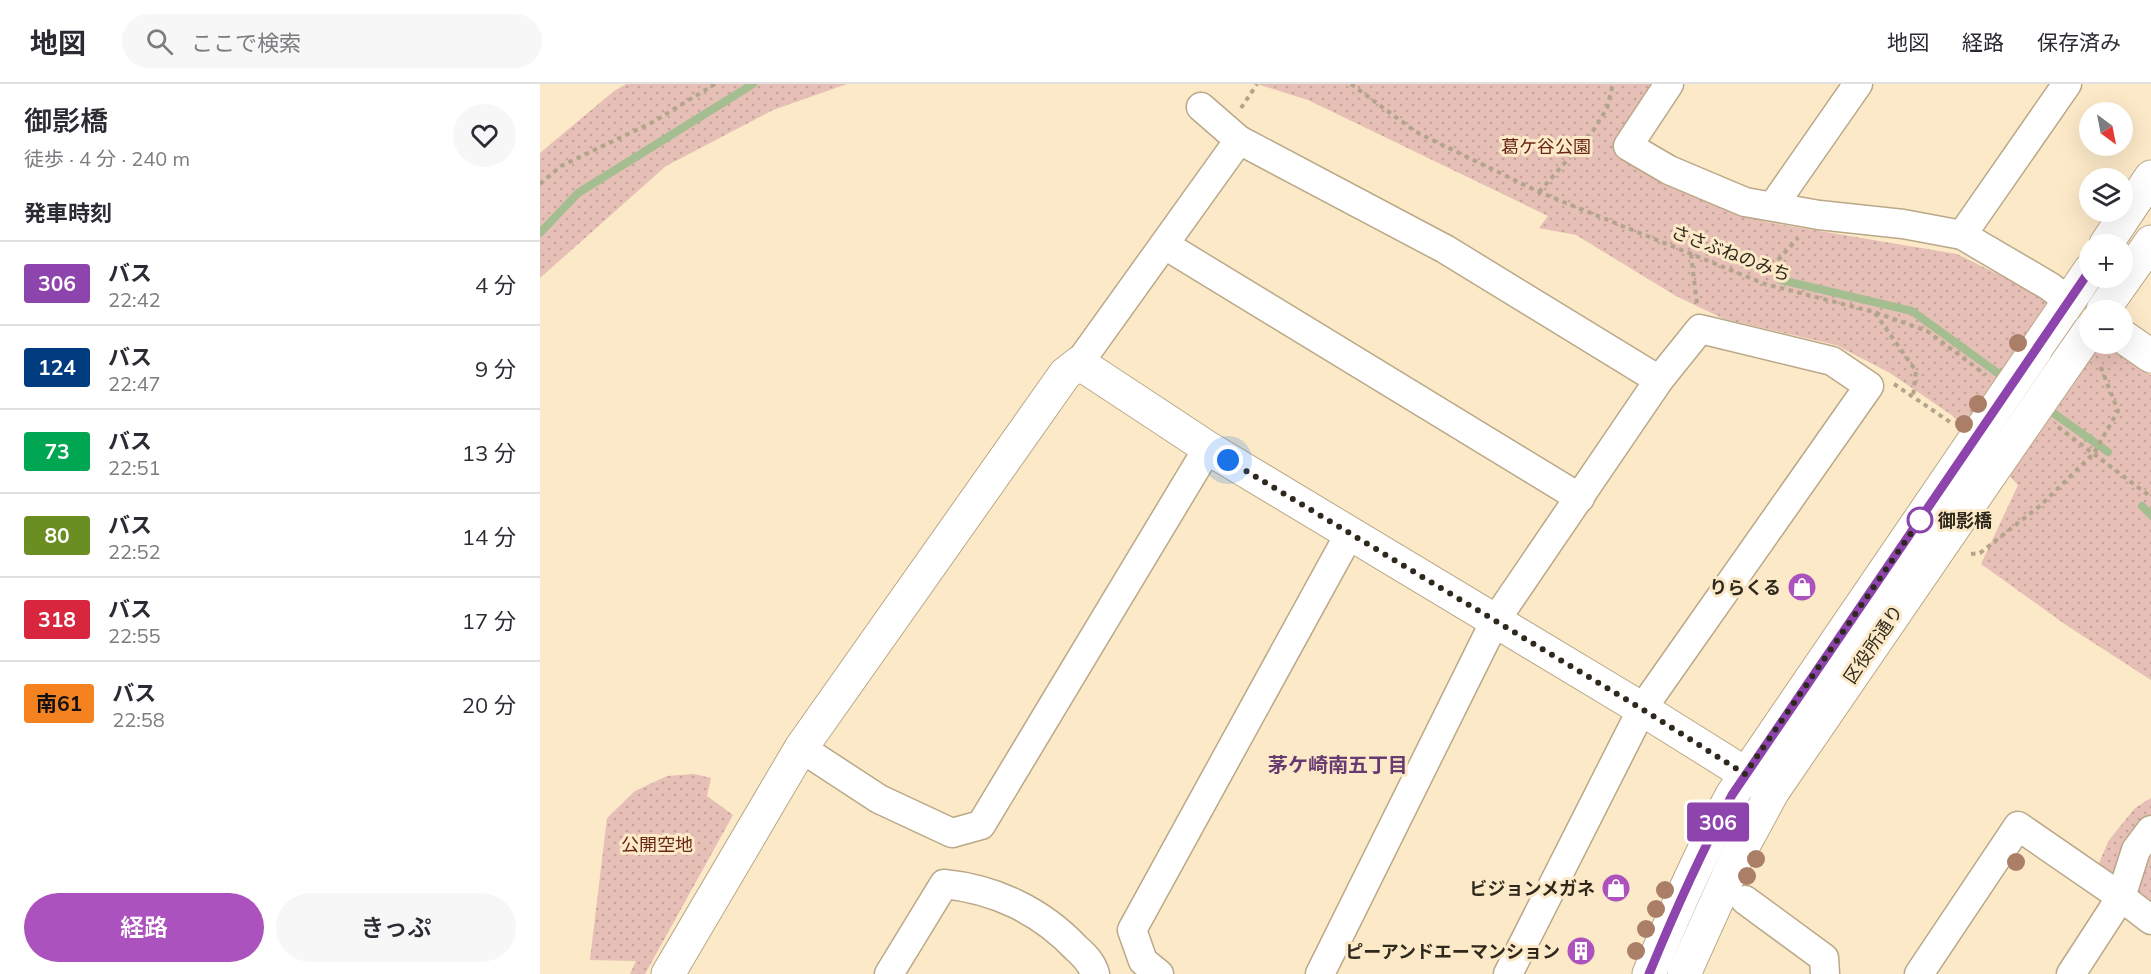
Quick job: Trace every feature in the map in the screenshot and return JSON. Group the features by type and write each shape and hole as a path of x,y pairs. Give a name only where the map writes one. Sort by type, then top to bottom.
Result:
{"street":[{"path":"1668,84 1628,146 1669,170 1745,202 1819,215 1903,224 1962,235 2049,286 2079,308"},
{"path":"1773,206 1858,84"},
{"path":"1962,235 2067,84"},
{"path":"1201,106 1239,140 1445,249 1659,380"},
{"path":"668,974 801,748 1065,374 1079,363 1239,140"},
{"path":"2113,234 2151,177"},
{"path":"1165,245 1580,498"},
{"path":"2086,300 2103,288"},
{"name":"区役所通り","path":"1649,974 1705,846 1745,774 1961,439 2035,351 2053,343 2079,314"},
{"path":"1322,973 1495,621 1659,380 1701,329 1832,361 1869,386 1642,709 1508,974"},
{"path":"2133,344 2151,356"},
{"name":"区役所通り","path":"1684,974 1735,861 1773,791 2079,346"},
{"path":"1079,363 1208,448 1642,709 1773,791"},
{"path":"801,748 879,799 952,833 981,825 1208,448"},
{"path":"1159,974 1143,961 1132,930 1350,533"},
{"path":"1919,974 2018,826 2151,920"},
{"path":"2071,974 2121,897 2136,850 2151,830"},
{"path":"889,974 944,884 969,886 1015,902 1058,928 1093,965 1095,974"},
{"path":"1745,900 1824,958 1825,974"}],"path":[{"path":"540,184 561,166 653,122 715,84"},
{"path":"1539,192 1593,131 1607,108 1613,84"},
{"name":"ささぶねのみち","path":"1353,85 1416,132 1539,192 1765,284 1874,312 1927,332 1992,379"},
{"path":"1691,254 1701,329"},
{"path":"1874,312 1917,371 1913,397"},
{"path":"1962,555 1980,553 2041,505 2095,452 2118,411 2099,363"},
{"path":"1869,386 1889,380 1913,397 1961,439"},
{"path":"2057,426 2095,452 2151,497"}],"green space":[{"path":"626,84 847,84 773,110 666,166 540,278 540,153 614,91"},
{"name":"葛ケ谷公園","path":"1257,84 1660,84 1619,147 1687,192 1766,222 1957,254 2032,291 2079,324 2079,354 2121,354 2151,375 2151,680 2066,625 1981,564 2018,485 1953,416 1890,373 1836,345 1724,319 1676,296 1576,235 1539,228 1548,216 1308,100"},
{"name":"公開空地","path":"694,774 711,778 707,796 733,815 645,974 630,974 636,961 590,960 607,818 635,791 667,776"},
{"path":"2151,798 2151,912 2095,872 2109,840 2135,808"}],"waterway":[{"path":"540,233 578,193 753,84"},
{"path":"1781,280 1912,311 2006,379"},
{"path":"2045,407 2108,452"},
{"path":"2142,506 2151,515"}],"bus line":[{"name":"306","path":"1649,974 1705,846 1732,795 2079,286"}],"place":[{"name":"御影橋","path":"1920,520"},
{"name":"りらくる","path":"1802,587"},
{"name":"ビジョンメガネ","path":"1616,888"},
{"name":"ピーアンドエーマンション","path":"1581,951"}],"district":[{"name":"茅ケ崎南五丁目","path":"1338,764"}],"route":[{"path":"1228,460 1642,709 1745,774 1920,520"}]}
